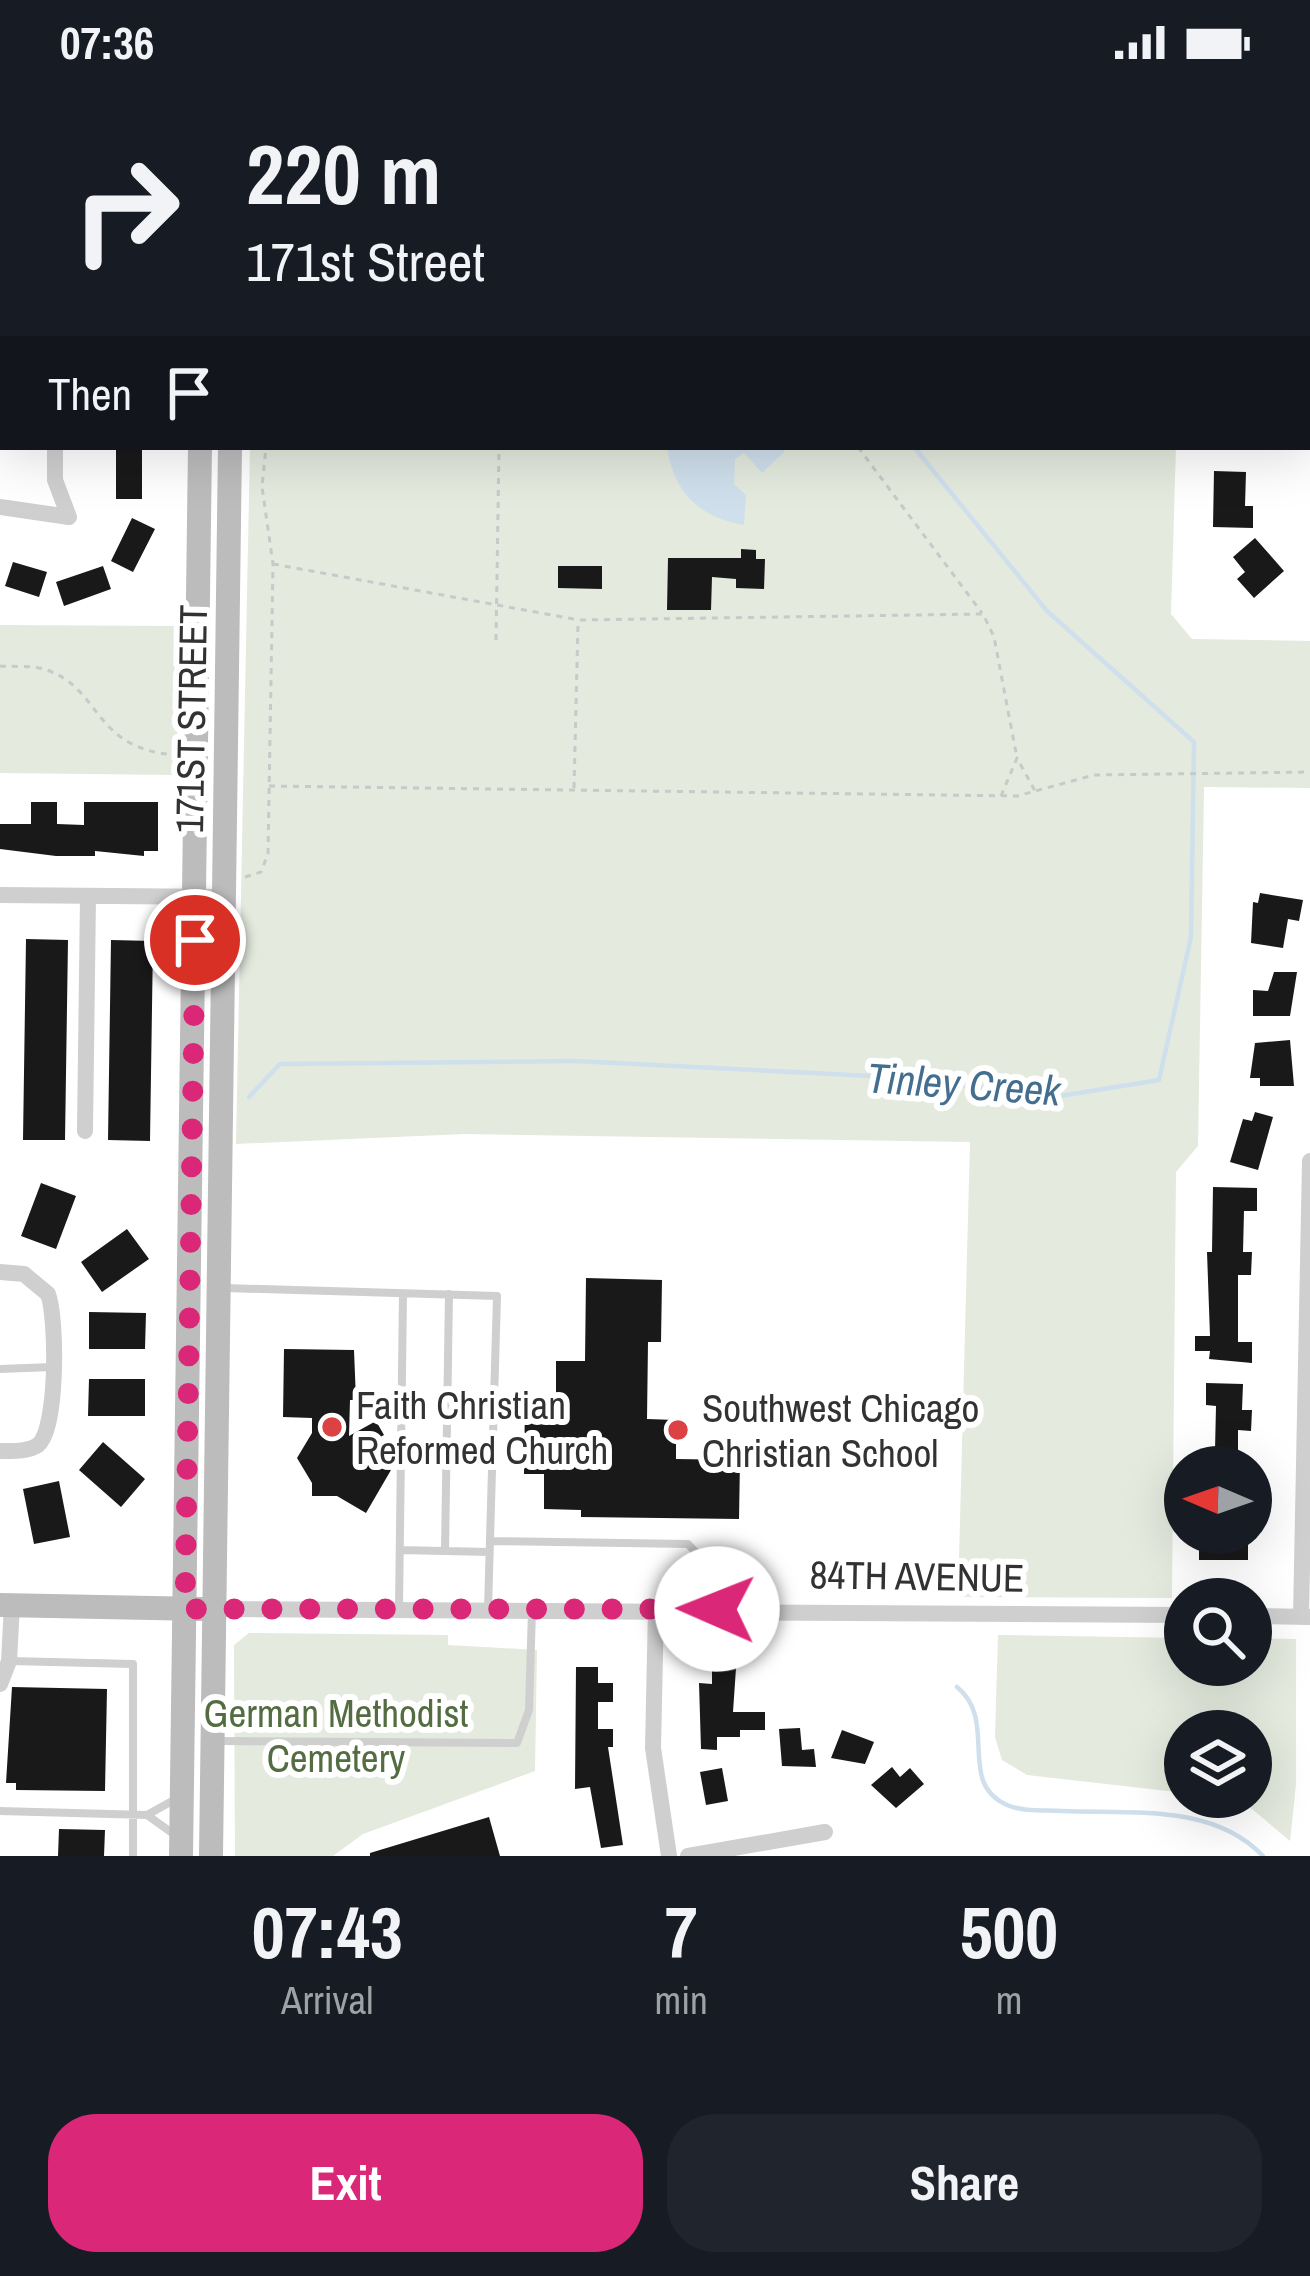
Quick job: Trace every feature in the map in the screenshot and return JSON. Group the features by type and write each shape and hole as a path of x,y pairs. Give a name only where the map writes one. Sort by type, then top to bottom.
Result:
{"street":[{"path":"0,507 69,517 55,480 55,450"},
{"name":"171ST STREET","path":"181,1848 200,450"},
{"name":"171ST STREET","path":"211,1856 218,1288 231,887 230,450"},
{"path":"0,895 196,896 231,887"},
{"path":"85,1131 88,896"},
{"path":"1272,1616 1305,1617 1310,1161"},
{"path":"0,1273 24,1274 43,1285 52,1303 53,1365 50,1423 42,1442 24,1450 0,1450"},
{"path":"0,1684 9,1661 6,1605"},
{"name":"84TH AVENUE","path":"6,1605 1164,1615"},
{"path":"656,1608 653,1748 669,1856"},
{"path":"688,1856 826,1832"}],"lane":[{"path":"218,1288 497,1297 488,1609"},
{"path":"399,1608 403,1294"},
{"path":"446,1551 449,1294"},
{"path":"0,1369 53,1365"},
{"path":"400,1550 688,1544 714,1572 717,1609"},
{"path":"213,1741 517,1743 529,1710 532,1609"},
{"path":"9,1661 134,1664 133,1856"},
{"path":"0,1811 147,1815 182,1795"},
{"path":"147,1815 181,1848"}],"path":[{"path":"231,887 266,866 273,564 262,487 266,450"},
{"path":"496,640 499,450"},
{"path":"860,450 983,614 1005,683 1017,758 1035,793"},
{"path":"273,564 579,620 831,620 876,613 983,614"},
{"path":"573,790 579,620"},
{"path":"0,666 46,669 133,747 180,755"},
{"path":"1001,796 1017,758"},
{"path":"269,785 1001,796 1035,793 1094,775 1310,772"}],"green space":[{"path":"250,450 1176,450 1171,614 1192,639 1310,641 1310,788 1204,787 1198,1146 1176,1172 1173,1446 1164,1446 1164,1554 1172,1554 1172,1578 1164,1578 1164,1598 958,1597 970,1142 464,1134 236,1144"},
{"path":"0,625 179,626 177,775 0,773"},
{"name":"German Methodist Cemetery","path":"249,1633 448,1635 448,1645 537,1650 535,1771 363,1834 333,1856 235,1856 234,1645"},
{"path":"998,1635 1164,1638 1164,1686 1272,1686 1272,1638 1296,1639 1296,1784 1290,1841 1263,1818 1272,1818 1272,1710 1164,1710 1164,1791 1027,1775 1002,1760 995,1737"}],"water":[{"path":"668,450 785,451 762,473 744,453 735,459 734,484 746,495 744,525 701,509 682,489"}],"building":[{"path":"116,450 142,450 142,499 116,499"},
{"path":"1214,471 1246,472 1245,506 1253,506 1253,528 1213,527"},
{"path":"132,518 155,529 133,572 111,561"},
{"path":"1255,538 1284,571 1254,598 1237,579 1245,572 1233,557"},
{"path":"741,549 756,550 756,559 765,559 764,589 736,588 736,579 712,577 711,610 667,610 668,558 741,558"},
{"path":"13,562 47,572 39,597 5,586"},
{"path":"103,566 111,589 64,606 56,582"},
{"path":"558,566 602,566 602,589 558,588"},
{"path":"31,802 57,802 57,824 84,825 84,802 158,802 158,851 144,851 144,856 95,851 95,856 56,856 0,849 0,824 31,824"},
{"path":"1260,893 1303,900 1299,921 1288,919 1283,948 1251,943 1253,902 1258,903"},
{"path":"26,939 68,940 65,1140 23,1140"},
{"path":"111,940 153,941 150,1141 108,1140"},
{"path":"1274,972 1297,972 1290,1016 1253,1016 1253,990 1268,991"},
{"path":"1290,1040 1294,1086 1260,1086 1260,1078 1250,1078 1255,1043"},
{"path":"1255,1112 1273,1117 1258,1170 1230,1162 1243,1119 1252,1121"},
{"path":"41,1183 76,1196 56,1249 21,1236"},
{"path":"1213,1187 1257,1188 1257,1211 1244,1211 1243,1252 1252,1252 1251,1275 1238,1275 1238,1342 1252,1342 1252,1363 1209,1359 1210,1351 1195,1351 1195,1336 1210,1336 1207,1252 1212,1252"},
{"path":"127,1229 149,1259 102,1292 81,1262"},
{"path":"586,1278 662,1280 661,1342 648,1342 647,1419 676,1420 676,1459 740,1460 739,1519 581,1517 581,1510 544,1509 544,1474 524,1474 525,1400 556,1400 556,1361 585,1361"},
{"path":"89,1312 146,1313 145,1349 89,1349"},
{"name":"Faith Christian Reformed Church","path":"284,1349 354,1350 356,1400 350,1400 349,1436 376,1421 384,1435 356,1450 391,1470 366,1513 337,1496 312,1496 312,1483 297,1458 312,1433 312,1418 283,1417"},
{"path":"89,1379 145,1379 145,1416 88,1416"},
{"path":"1206,1383 1243,1384 1242,1410 1252,1410 1251,1431 1238,1430 1238,1446 1215,1446 1216,1406 1206,1405"},
{"path":"103,1442 145,1479 121,1507 79,1470"},
{"path":"59,1481 70,1537 34,1544 23,1489"},
{"path":"1199,1554 1248,1554 1248,1560 1199,1560"},
{"path":"576,1667 598,1667 598,1683 613,1683 613,1702 598,1702 598,1729 613,1729 613,1747 608,1747 623,1845 601,1848 590,1787 575,1789"},
{"path":"712,1667 736,1668 733,1712 765,1712 765,1730 740,1730 740,1737 717,1737 717,1750 701,1749 699,1683 712,1684"},
{"path":"12,1687 107,1689 105,1791 16,1790 16,1783 6,1783"},
{"path":"800,1728 802,1750 814,1749 816,1767 782,1766 779,1729"},
{"path":"842,1730 874,1742 865,1764 831,1758"},
{"path":"892,1767 900,1777 910,1768 924,1784 896,1808 871,1785"},
{"path":"722,1768 728,1801 706,1805 700,1772"},
{"path":"489,1817 500,1856 370,1856 370,1853"},
{"path":"59,1829 105,1830 104,1856 58,1856"}],"waterway":[{"name":"Tinley Creek","path":"249,1097 280,1064 575,1061 891,1077 1054,1097 1159,1080 1191,937 1194,742 1047,611 916,450"},
{"path":"957,1687 975,1717 984,1782 1007,1805 1195,1819 1243,1839 1263,1856"}],"place":[{"name":"Faith Christian Reformed Church","path":"332,1427"},
{"name":"Southwest Chicago Christian School","path":"678,1430"}],"route":[{"path":"195,940 185,1609 717,1609"}]}
